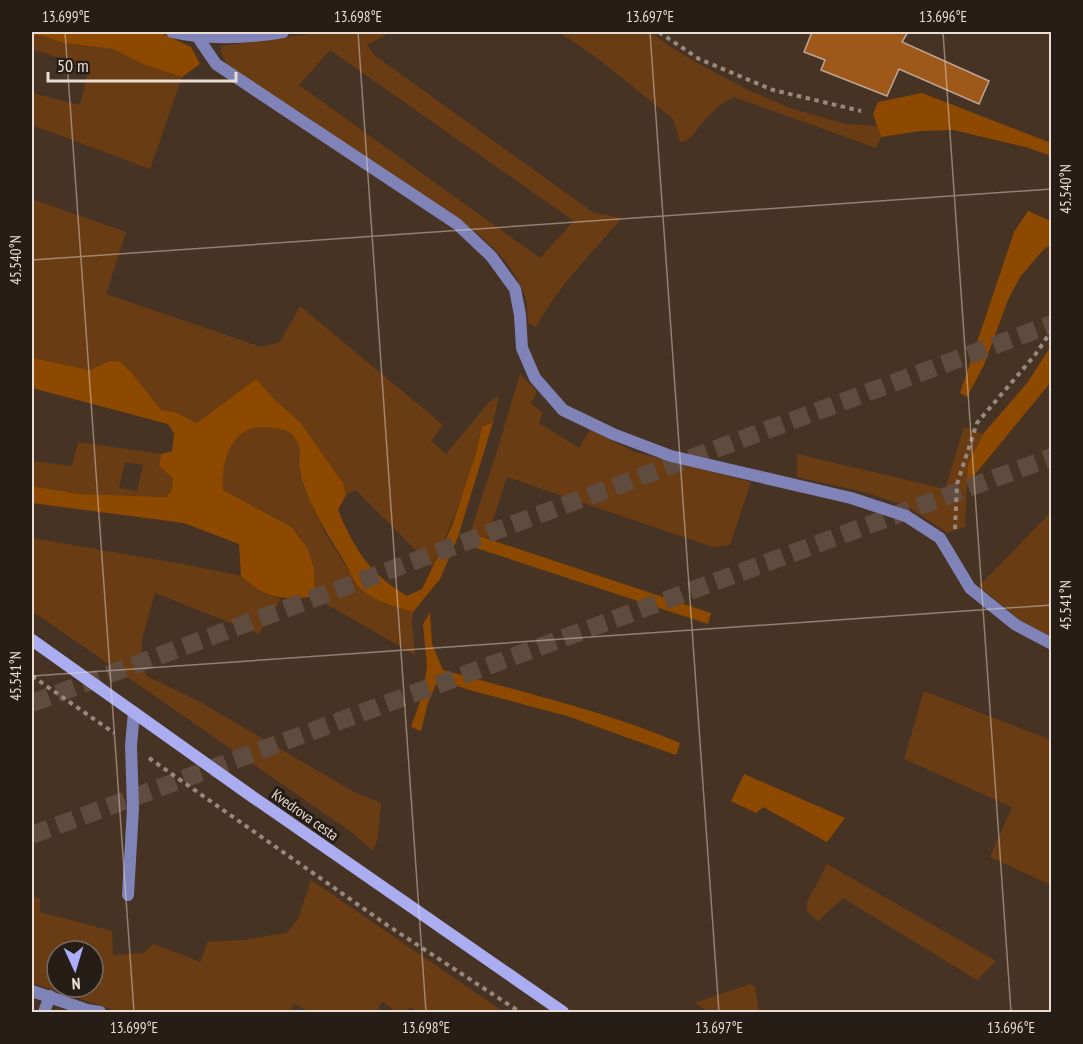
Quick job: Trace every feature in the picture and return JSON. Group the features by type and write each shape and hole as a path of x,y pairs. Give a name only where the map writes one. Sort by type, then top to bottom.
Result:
{"street":[{"path":"172,32 197,36 261,36 284,32"},
{"path":"197,36 216,64 457,224 491,256 515,289 520,315 522,348 535,378 563,410 613,434 671,456 851,498 906,516 940,538 970,588 1016,625 1052,644"},
{"name":"Kvedrova cesta","path":"32,640 250,795 563,1012"},
{"path":"128,895 133,808 131,745 134,712"},
{"path":"58,999 87,1010 100,1012"}],"path":[{"path":"659,32 699,59 772,90 861,111"},
{"path":"954,563 957,483 977,423 1035,355 1052,330"},
{"path":"32,676 387,925 520,1012"}],"shaded area":[{"path":"32,32 159,32 191,47 200,64 182,77 145,65 113,49 63,43 32,34"},
{"path":"325,32 391,32 367,45 374,55 594,213 622,218 565,284 536,327 528,323 525,295 512,270 477,233 298,111 243,78 225,61 221,46","holes":["330,50 574,221 540,258 299,85"]},
{"path":"559,32 650,32 701,65 748,90 790,108 845,124 877,126 881,137 876,148 734,97 714,111 687,141 680,142 673,119 596,57"},
{"path":"32,34 63,43 113,49 145,65 182,77 150,169 32,125 32,93 80,105 89,68 32,49"},
{"path":"922,93 1051,143 1051,156 1026,147 953,130 920,131 881,137 873,114 878,102"},
{"path":"32,199 126,232 106,294 261,347 280,342 300,306 443,425 431,441 446,454 489,402 499,396 493,422 482,427 461,498 432,566 356,490 346,495 343,483 300,422 256,379 197,423 175,412 161,410 132,373 108,362 90,370 32,358"},
{"path":"1028,211 1051,221 1051,245 1044,249 1020,277 1008,300 984,365 967,397 960,393 1014,232"},
{"path":"1051,346 1051,382 967,484 968,464 983,434 1027,383"},
{"path":"32,358 90,370 108,362 119,361 132,373 161,410 175,412 197,423 256,379 300,422 343,483 346,495 338,510 357,549 383,579 407,596 422,589 452,526 482,427 493,422 458,537 440,579 413,612 379,600 366,593 355,582 318,518 308,495 300,471 299,448 291,434 280,429 259,427 239,436 227,454 223,490 292,527 308,549 314,569 314,597 283,598 259,590 241,576 239,544 184,523 32,503 32,486 79,494 166,497 172,490 173,478 159,466 161,454 172,451 174,433 168,424 32,388"},
{"path":"520,374 537,391 531,403 543,413 539,423 579,448 590,430 635,452 751,482 730,545 713,547 507,477 487,538 470,533"},
{"path":"264,426 287,430 297,441 301,453 300,468 314,510 326,535 359,587 386,605 413,612 415,655 314,597 314,569 308,549 293,527 223,490 224,467 235,438 241,433"},
{"path":"964,427 983,434 968,464 965,527 947,533 907,506 864,492 797,477 797,454 945,489"},
{"path":"78,442 161,454 159,466 174,478 172,490 166,497 79,494 32,486 32,461 72,466","holes":["125,462 143,465 137,491 119,488"]},
{"path":"1051,512 1051,637 1020,620 979,586"},
{"path":"470,533 711,613 708,624 467,545"},
{"path":"32,538 241,576 263,593 281,599 259,634 155,593 143,635 140,664 147,676 200,702 354,792 381,803 378,837 373,851 354,834 32,611"},
{"path":"430,612 432,644 443,670 622,721 680,743 676,755 567,716 449,683 436,684 428,703 421,731 411,727 423,693 427,666 423,624"},
{"path":"924,691 1051,740 1051,885 990,857 1012,807 904,759"},
{"path":"744,774 845,818 827,842 763,807 756,813 731,801"},
{"path":"827,864 996,961 977,980 843,898 818,921 807,911 807,902"},
{"path":"311,880 504,1012 419,1012 410,1007 404,1012 398,1012 382,1002 376,1012 311,1012 294,1004 290,1012 117,1011 81,999 105,999 105,939 45,939 45,987 32,983 32,896 40,899 40,912 112,931 113,955 144,953 153,944 201,962 207,942 244,940 287,933 298,919"},
{"path":"750,984 755,987 759,1012 710,1012 694,1003"}],"building":[{"path":"812,32 908,32 902,42 989,81 979,104 899,69 887,96 821,70 825,60 804,52"}],"tunnel":[{"path":"32,703 1052,324"},
{"path":"32,835 1052,457"}]}
